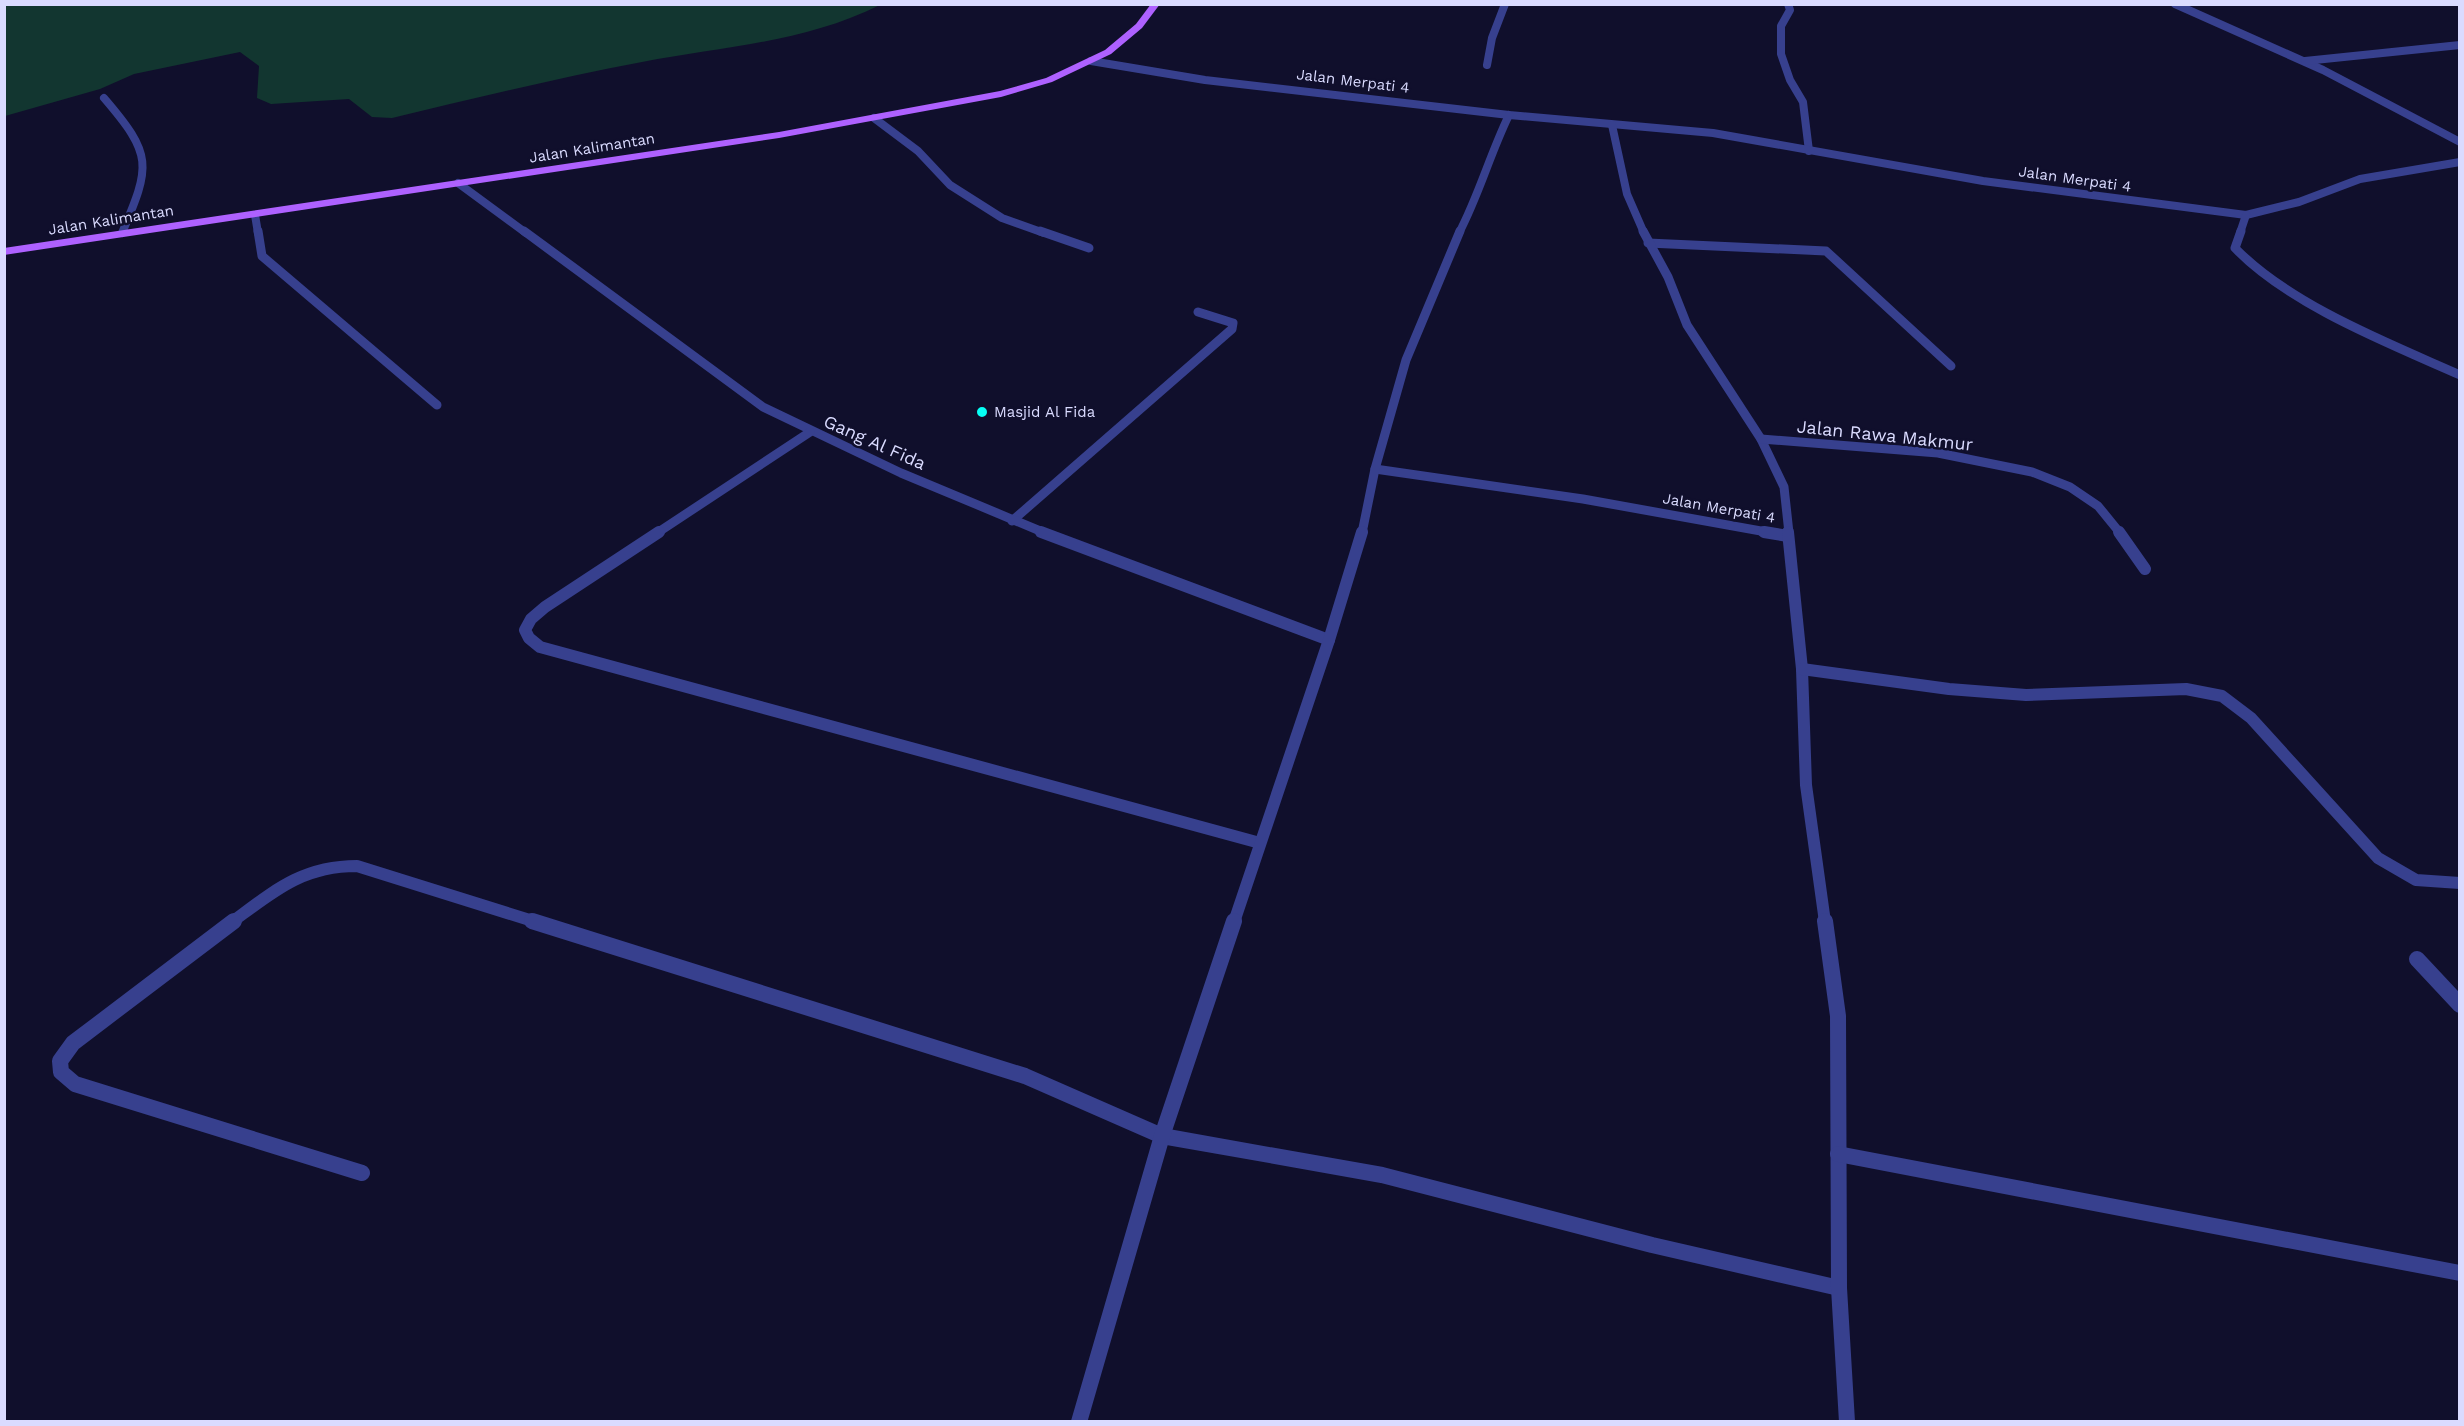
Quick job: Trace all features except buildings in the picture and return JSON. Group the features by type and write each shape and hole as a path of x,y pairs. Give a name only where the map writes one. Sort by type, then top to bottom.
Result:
{"main road":[{"name":"Jalan Kalimantan","path":"4,252 779,135 1001,94 1049,80 1108,52 1139,26 1156,4"}],"street":[{"path":"1487,65 1492,38 1504,4"},
{"path":"1788,4 1790,10 1783,18 1779,46 1784,68 1804,103 1805,134 1809,151"},
{"path":"2175,4 2304,62 2460,142"},
{"path":"2304,62 2460,45"},
{"name":"Jalan Merpati 4","path":"1091,61 1205,80 1509,115 1713,133 1983,181 2176,208 2246,215 2299,202 2360,179 2460,162"},
{"path":"104,98 133,130 146,158 144,181 122,233"},
{"path":"1079,1422 1162,1136 1329,640 1363,529 1375,469 1406,360 1456,238 1472,210 1492,150 1509,115"},
{"path":"874,118 918,151 950,185 1002,219 1089,248"},
{"name":"Jalan Merpati 4","path":"1375,469 1583,499 1788,536 1784,487 1761,440 1687,325 1668,277 1648,243 1627,194 1612,125"},
{"name":"Gang Al Fida","path":"458,183 740,392 810,432 1012,521 1329,640"},
{"path":"255,215 262,256 437,405"},
{"path":"2246,215 2235,249 2256,270 2373,336 2460,375"},
{"path":"1648,243 1826,251 1951,366"},
{"path":"1012,521 1232,329 1233,323 1198,312"},
{"path":"810,432 545,607 531,619 525,630 529,638 540,647 1260,843"},
{"name":"Jalan Rawa Makmur","path":"1761,440 1942,454 1998,464 2059,481 2098,506 2145,569"},
{"path":"1788,536 1802,669 1806,785 1838,1016 1839,1288 1847,1422"},
{"path":"1802,669 1949,689 2026,695 2186,689 2222,696 2236,704 2251,718 2378,858 2402,876 2418,881 2433,884 2460,883"},
{"path":"362,1173 75,1084 61,1072 60,1061 73,1043 271,893 311,871 337,866 357,866 1025,1076 1162,1136 1382,1175 1652,1245 1839,1288"},
{"path":"2417,959 2460,1005"},
{"path":"1838,1154 2460,1273"}],"green space":[{"path":"4,5 880,5 851,18 793,36 611,68 392,118 372,117 349,99 271,104 257,98 259,66 240,52 134,74 100,89 5,116"}],"place":[{"name":"Masjid Al Fida","path":"982,412"}]}
